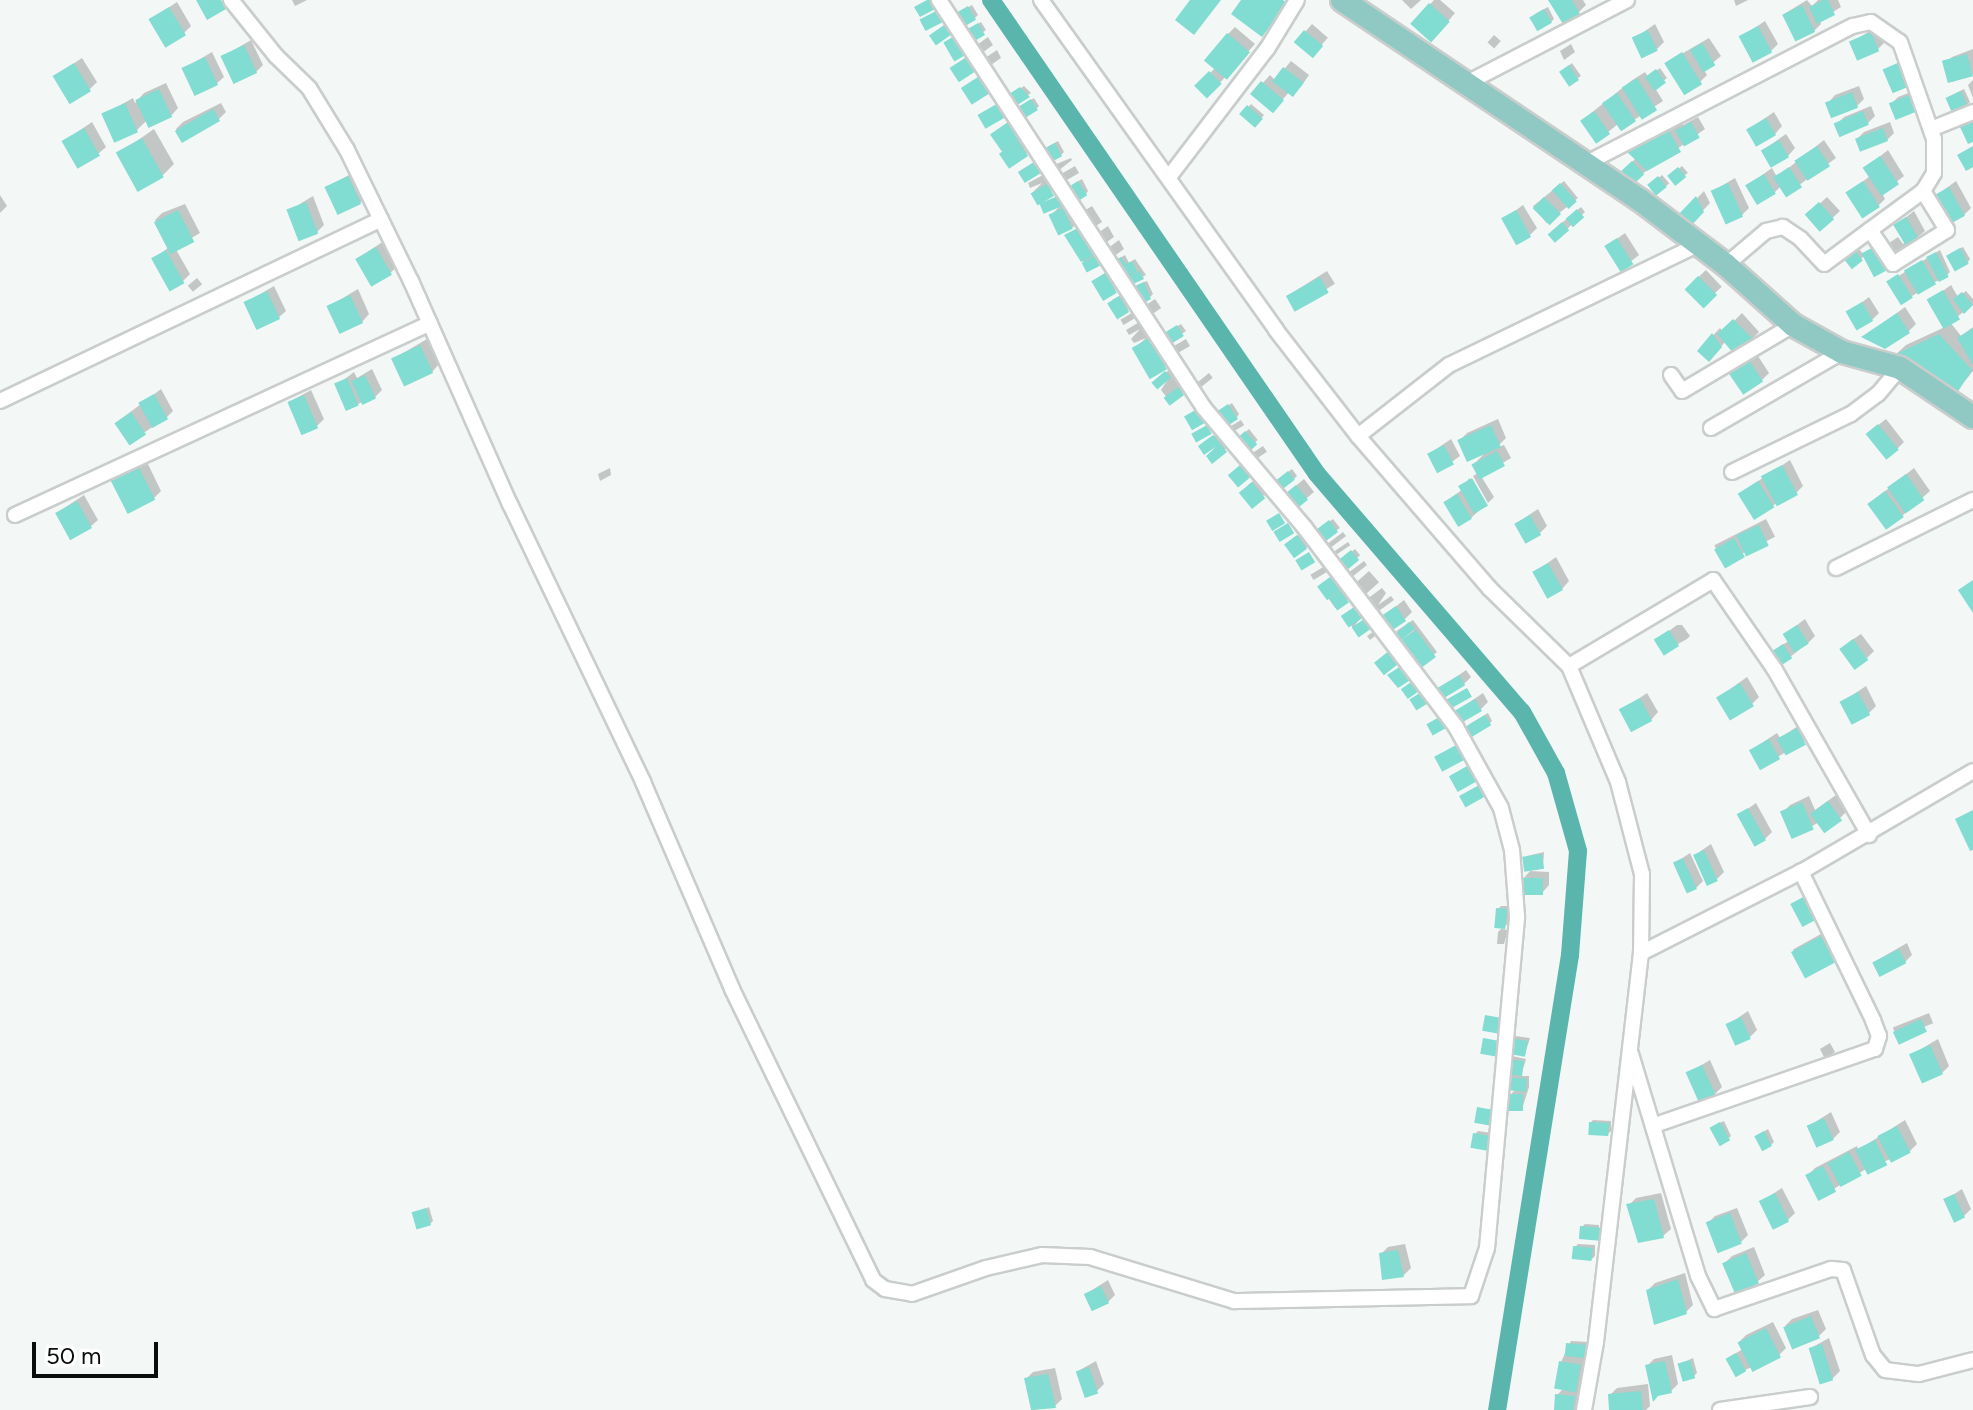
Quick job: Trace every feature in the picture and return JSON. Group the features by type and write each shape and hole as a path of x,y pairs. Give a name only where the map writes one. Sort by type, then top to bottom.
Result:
{"main road":[{"path":"1346,1 1587,163 1699,244 1793,325 1842,352 1900,368 1973,417"}],"street":[{"path":"231,0 276,56 309,88 328,115 381,219 510,504 643,782 732,989 873,1280 885,1289 912,1294 986,1268 1042,1255 1090,1257 1234,1301 1471,1296 1487,1248 1517,916 1512,850 1501,808 1456,727 1305,528 1204,408 939,0"},
{"path":"1041,0 1276,330 1358,436 1490,589 1569,666 1618,782 1642,874 1641,953 1596,1342 1584,1410"},
{"path":"1169,177 1267,49 1297,0"},
{"path":"1467,83 1627,0"},
{"path":"1587,163 1826,38 1871,22 1900,42 1931,129 1934,173 1923,191 1824,264 1801,239 1783,227 1766,231 1726,265"},
{"path":"1931,129 1973,112"},
{"path":"1870,230 1893,264 1947,230 1923,191"},
{"path":"0,401 381,219"},
{"path":"1358,436 1449,365 1699,244"},
{"path":"15,515 430,323"},
{"path":"1671,375 1682,391 1793,325"},
{"path":"1711,428 1842,352"},
{"path":"1732,472 1851,414 1878,394 1900,368"},
{"path":"1836,568 1973,500"},
{"path":"1569,666 1713,580 1775,670 1869,835"},
{"path":"1641,953 1801,872 1971,778"},
{"path":"1655,1125 1875,1049 1879,1036 1873,1020 1801,872"},
{"path":"1630,1051 1655,1125 1698,1276 1714,1309 1831,1269 1843,1270 1873,1355 1885,1370 1919,1374 1973,1360"},
{"path":"1720,1410 1810,1397"}],"building":[{"path":"196,0 221,0 226,9 207,20"},
{"path":"927,0 935,0 939,7 920,17 914,7"},
{"path":"1190,0 1221,0 1194,35 1175,20"},
{"path":"1241,0 1283,0 1287,3 1262,37 1231,14"},
{"path":"1548,0 1572,0 1580,14 1563,24"},
{"path":"1828,0 1835,15 1817,24 1809,7"},
{"path":"1429,3 1450,22 1431,43 1410,24"},
{"path":"1802,5 1815,32 1795,42 1782,15"},
{"path":"968,6 976,20 961,28 953,14"},
{"path":"169,7 186,35 165,48 148,19"},
{"path":"940,9 946,21 925,31 920,19"},
{"path":"1544,9 1552,23 1537,31 1529,18"},
{"path":"947,23 954,33 936,45 929,36"},
{"path":"978,23 985,35 971,43 964,31"},
{"path":"1758,26 1772,52 1753,63 1739,36"},
{"path":"1304,30 1323,46 1313,58 1294,42"},
{"path":"1648,30 1658,51 1641,58 1632,38"},
{"path":"1871,32 1879,51 1857,61 1849,41"},
{"path":"1227,33 1250,52 1227,80 1204,61"},
{"path":"958,34 969,53 954,62 943,42"},
{"path":"1702,43 1715,65 1703,72 1690,50"},
{"path":"244,45 257,73 234,84 220,56"},
{"path":"1682,52 1702,84 1684,95 1664,63"},
{"path":"1967,54 1973,76 1948,83 1942,61"},
{"path":"968,56 977,70 959,82 950,68"},
{"path":"205,57 218,85 195,96 181,68"},
{"path":"1900,62 1910,86 1893,93 1883,69"},
{"path":"74,63 91,91 70,104 53,76"},
{"path":"1569,65 1579,80 1569,87 1559,72"},
{"path":"1283,67 1304,83 1293,97 1272,81"},
{"path":"1656,69 1666,83 1655,91 1645,77"},
{"path":"1209,71 1222,84 1207,99 1194,86"},
{"path":"981,75 992,92 972,105 961,88"},
{"path":"1637,78 1657,110 1642,120 1622,88"},
{"path":"1261,81 1284,100 1273,113 1250,94"},
{"path":"1020,87 1030,97 1014,107 1006,96"},
{"path":"159,89 172,117 149,128 135,100"},
{"path":"1961,91 1968,107 1952,113 1945,98"},
{"path":"1852,92 1858,108 1831,118 1825,102"},
{"path":"1617,93 1636,121 1621,131 1602,103"},
{"path":"1912,94 1919,111 1896,120 1889,103"},
{"path":"1031,99 1038,110 1023,119 1017,108"},
{"path":"1000,102 1008,116 985,129 977,115"},
{"path":"125,103 138,132 114,143 101,114"},
{"path":"1247,105 1263,119 1255,128 1239,114"},
{"path":"213,109 220,121 182,143 175,131"},
{"path":"1594,111 1610,134 1596,144 1580,121"},
{"path":"1863,111 1869,125 1839,137 1834,124"},
{"path":"1766,118 1776,135 1756,147 1746,130"},
{"path":"1973,119 1973,142 1968,144 1959,125"},
{"path":"1008,122 1020,139 1002,152 990,135"},
{"path":"1691,122 1700,138 1684,146 1675,131"},
{"path":"1666,126 1681,152 1647,171 1624,149"},
{"path":"84,128 100,156 77,169 61,141"},
{"path":"1883,128 1888,141 1860,152 1855,139"},
{"path":"142,138 164,177 138,192 116,153"},
{"path":"1779,140 1789,157 1771,168 1761,150"},
{"path":"1018,141 1028,156 1009,169 999,154"},
{"path":"1055,143 1062,156 1048,164 1041,151"},
{"path":"1817,146 1830,166 1807,181 1794,161"},
{"path":"1973,146 1973,167 1966,171 1957,155"},
{"path":"1880,156 1899,184 1882,196 1863,168"},
{"path":"1632,161 1644,174 1632,186 1620,173"},
{"path":"1034,162 1041,173 1025,183 1018,172"},
{"path":"1678,167 1686,177 1675,186 1667,176"},
{"path":"1789,167 1802,187 1786,197 1773,177"},
{"path":"1764,174 1776,194 1757,205 1745,185"},
{"path":"348,176 361,204 338,215 324,187"},
{"path":"1658,176 1667,187 1656,196 1647,185"},
{"path":"1078,181 1087,195 1076,202 1067,188"},
{"path":"1863,181 1880,207 1862,218 1845,192"},
{"path":"1560,183 1577,202 1569,209 1552,190"},
{"path":"1728,183 1743,217 1726,225 1711,191"},
{"path":"1047,184 1054,196 1038,206 1031,194"},
{"path":"1949,187 1965,216 1950,224 1934,195"},
{"path":"1058,196 1062,206 1044,214 1039,203"},
{"path":"1696,196 1704,212 1690,227 1678,215"},
{"path":"1544,197 1561,214 1550,225 1533,208"},
{"path":"306,202 318,234 299,241 286,210"},
{"path":"1819,202 1834,219 1820,232 1805,214"},
{"path":"1063,208 1073,229 1058,236 1048,215"},
{"path":"1577,209 1584,217 1573,227 1566,219"},
{"path":"178,210 194,242 170,254 154,222"},
{"path":"1516,210 1531,237 1516,245 1501,218"},
{"path":"1906,217 1920,240 1907,248 1893,225"},
{"path":"1562,222 1569,230 1555,243 1548,234"},
{"path":"1078,228 1093,256 1081,262 1064,235"},
{"path":"1617,238 1633,264 1621,272 1604,246"},
{"path":"1879,244 1892,268 1874,277 1861,253"},
{"path":"376,247 392,275 371,287 355,259"},
{"path":"1853,248 1863,261 1852,269 1842,257"},
{"path":"1960,248 1969,264 1955,272 1946,256"},
{"path":"166,250 184,283 170,291 151,258"},
{"path":"1936,252 1949,277 1939,282 1926,257"},
{"path":"1095,256 1100,266 1087,273 1082,263"},
{"path":"1121,257 1126,264 1132,261 1137,271 1130,276 1140,271 1144,279 1129,286 1113,262"},
{"path":"1922,260 1936,284 1918,295 1904,270"},
{"path":"1105,273 1117,293 1103,301 1091,281"},
{"path":"1898,274 1913,298 1901,305 1886,281"},
{"path":"1698,276 1717,295 1704,309 1685,289"},
{"path":"1320,277 1329,293 1295,312 1286,296"},
{"path":"1144,282 1151,299 1142,304 1131,288"},
{"path":"1943,290 1960,319 1944,329 1927,300"},
{"path":"267,291 280,319 257,330 243,302"},
{"path":"1962,292 1973,305 1964,314 1953,299"},
{"path":"350,295 363,323 340,334 326,306"},
{"path":"1119,296 1129,312 1117,320 1107,303"},
{"path":"1862,302 1873,321 1857,331 1846,312"},
{"path":"1897,313 1910,333 1885,349 1861,337"},
{"path":"1733,319 1754,340 1734,354 1717,334"},
{"path":"1177,325 1184,336 1168,346 1161,335"},
{"path":"1973,328 1973,365 1957,338"},
{"path":"1712,333 1722,347 1709,362 1697,351"},
{"path":"1939,334 1972,370 1955,396 1892,356"},
{"path":"1149,338 1167,369 1150,379 1132,348"},
{"path":"420,345 433,373 404,387 391,359"},
{"path":"1748,359 1763,381 1743,395 1728,372"},
{"path":"1165,371 1171,378 1157,390 1151,383"},
{"path":"365,375 376,399 362,405 351,381"},
{"path":"347,378 359,406 346,411 334,383"},
{"path":"1178,387 1184,395 1170,406 1164,398"},
{"path":"154,394 168,419 152,428 138,403"},
{"path":"304,395 318,428 301,435 287,402"},
{"path":"1228,404 1238,419 1225,428 1215,413"},
{"path":"1197,409 1205,423 1192,430 1184,416"},
{"path":"131,412 146,434 130,446 114,423"},
{"path":"1878,424 1899,450 1886,460 1866,434"},
{"path":"1207,425 1212,434 1196,442 1191,434"},
{"path":"1491,425 1501,447 1467,462 1457,440"},
{"path":"1245,431 1257,444 1247,454 1235,441"},
{"path":"1213,435 1227,452 1212,464 1206,456 1217,446 1204,455 1198,446"},
{"path":"1444,445 1454,465 1437,473 1427,454"},
{"path":"1497,451 1505,466 1479,480 1471,465"},
{"path":"1240,465 1250,477 1238,488 1228,475"},
{"path":"1782,465 1798,495 1777,506 1761,476"},
{"path":"138,466 155,500 128,514 110,480"},
{"path":"1288,471 1295,480 1278,493 1271,484"},
{"path":"1906,474 1924,500 1906,513 1887,487"},
{"path":"1472,478 1488,506 1474,514 1458,486"},
{"path":"1758,481 1774,507 1754,520 1738,494"},
{"path":"1252,482 1265,498 1252,509 1239,493"},
{"path":"1296,485 1308,500 1294,511 1282,496"},
{"path":"1885,491 1904,517 1886,530 1867,504"},
{"path":"1457,494 1472,519 1458,527 1443,502"},
{"path":"77,501 92,528 70,540 55,513"},
{"path":"1279,513 1285,523 1272,531 1266,521"},
{"path":"1530,515 1541,535 1525,544 1514,524"},
{"path":"1329,520 1338,532 1321,545 1312,533"},
{"path":"1288,523 1294,533 1280,542 1273,532"},
{"path":"1759,525 1769,546 1746,556 1736,536"},
{"path":"1297,535 1307,549 1294,558 1284,544"},
{"path":"1734,538 1745,557 1725,569 1714,550"},
{"path":"1351,550 1359,560 1345,571 1337,561"},
{"path":"1309,552 1315,562 1301,571 1295,560"},
{"path":"1548,563 1563,590 1547,599 1532,572"},
{"path":"1330,577 1340,591 1327,600 1317,586"},
{"path":"1973,580 1973,613 1958,590"},
{"path":"1341,591 1349,603 1337,610 1329,599"},
{"path":"1396,606 1406,621 1388,633 1378,618"},
{"path":"1354,607 1362,619 1349,628 1341,616"},
{"path":"1364,619 1371,629 1359,637 1352,628"},
{"path":"1409,622 1415,629 1398,643 1392,636"},
{"path":"1797,625 1809,644 1794,653 1783,634"},
{"path":"1416,630 1436,657 1417,671 1410,661 1416,655 1408,661 1396,644"},
{"path":"1669,630 1679,646 1664,656 1654,640"},
{"path":"1853,639 1868,660 1855,670 1839,649"},
{"path":"1783,644 1792,658 1779,667 1770,653"},
{"path":"1389,651 1399,664 1384,675 1374,663"},
{"path":"1401,666 1412,679 1398,688 1387,675"},
{"path":"1459,675 1465,685 1441,700 1435,689"},
{"path":"1414,680 1421,690 1408,699 1401,689"},
{"path":"1740,683 1754,706 1730,721 1716,697"},
{"path":"1467,688 1472,697 1451,708 1446,700"},
{"path":"1423,691 1430,702 1416,711 1409,699"},
{"path":"1858,692 1870,715 1852,725 1839,702"},
{"path":"1640,698 1652,721 1631,732 1619,709"},
{"path":"1475,699 1482,711 1459,724 1452,712"},
{"path":"1443,715 1449,726 1433,736 1426,724"},
{"path":"1485,715 1491,725 1469,739 1463,728"},
{"path":"1797,728 1806,745 1786,756 1777,739"},
{"path":"1769,739 1780,759 1760,770 1749,750"},
{"path":"1458,744 1466,759 1442,772 1434,757"},
{"path":"1469,765 1478,781 1458,792 1449,776"},
{"path":"1481,784 1487,795 1465,807 1459,796"},
{"path":"1828,801 1842,820 1824,833 1810,814"},
{"path":"1802,802 1814,830 1792,839 1780,811"},
{"path":"1748,808 1766,840 1755,847 1737,814"},
{"path":"1973,810 1973,850 1970,851 1955,819"},
{"path":"1704,850 1718,881 1707,886 1693,855"},
{"path":"1542,854 1544,869 1524,872 1522,857"},
{"path":"1683,858 1697,889 1687,894 1673,862"},
{"path":"1521,878 1543,878 1543,895 1521,895"},
{"path":"1807,895 1819,918 1802,927 1790,904"},
{"path":"1496,908 1507,909 1505,929 1494,928"},
{"path":"1821,936 1835,962 1805,978 1791,952"},
{"path":"1899,949 1906,963 1880,977 1872,963"},
{"path":"1485,1015 1502,1018 1499,1034 1482,1031"},
{"path":"1741,1017 1751,1039 1735,1046 1725,1024"},
{"path":"1921,1019 1927,1032 1899,1045 1893,1032"},
{"path":"1483,1038 1500,1041 1497,1057 1480,1054"},
{"path":"1511,1038 1528,1041 1525,1057 1508,1054"},
{"path":"1930,1045 1943,1074 1922,1084 1909,1054"},
{"path":"1507,1059 1524,1061 1522,1076 1505,1074"},
{"path":"1702,1065 1716,1096 1699,1103 1686,1072"},
{"path":"1506,1077 1527,1079 1526,1092 1505,1090"},
{"path":"1508,1094 1523,1094 1523,1111 1508,1111"},
{"path":"1477,1107 1494,1110 1491,1126 1474,1123"},
{"path":"1824,1118 1834,1140 1816,1148 1807,1126"},
{"path":"1589,1122 1609,1123 1608,1136 1588,1135"},
{"path":"1720,1122 1730,1140 1720,1146 1710,1128"},
{"path":"1897,1126 1911,1153 1891,1163 1877,1136"},
{"path":"1764,1131 1772,1146 1762,1151 1754,1136"},
{"path":"1473,1133 1490,1136 1487,1151 1470,1148"},
{"path":"1875,1140 1887,1165 1868,1175 1855,1150"},
{"path":"1849,1152 1862,1176 1840,1187 1828,1163"},
{"path":"1823,1166 1836,1192 1818,1201 1805,1175"},
{"path":"1775,1193 1789,1222 1773,1230 1759,1201"},
{"path":"1954,1194 1965,1218 1954,1223 1943,1199"},
{"path":"1654,1199 1664,1238 1638,1243 1626,1204"},
{"path":"426,1208 431,1225 417,1229 412,1212"},
{"path":"1730,1213 1742,1244 1718,1253 1706,1222"},
{"path":"1580,1226 1601,1228 1600,1241 1579,1239"},
{"path":"1573,1246 1593,1248 1592,1261 1572,1259"},
{"path":"1398,1250 1404,1277 1382,1280 1379,1253"},
{"path":"1746,1253 1759,1283 1735,1294 1722,1263"},
{"path":"1678,1279 1687,1314 1654,1325 1646,1290"},
{"path":"1101,1286 1109,1303 1092,1311 1084,1294"},
{"path":"1811,1316 1820,1338 1792,1349 1783,1327"},
{"path":"1766,1328 1781,1357 1752,1372 1737,1343"},
{"path":"1566,1343 1586,1345 1585,1358 1565,1356"},
{"path":"1822,1344 1833,1380 1820,1384 1809,1348"},
{"path":"1736,1353 1746,1371 1736,1377 1726,1359"},
{"path":"1690,1360 1695,1378 1683,1382 1678,1364"},
{"path":"1559,1361 1581,1365 1576,1392 1554,1389"},
{"path":"1665,1361 1672,1393 1658,1396 1653,1402 1645,1365"},
{"path":"1089,1367 1098,1393 1085,1398 1076,1372"},
{"path":"1048,1374 1056,1408 1031,1410 1024,1378"},
{"path":"1641,1391 1643,1410 1609,1410 1608,1394"},
{"path":"1555,1394 1575,1396 1573,1410 1554,1410"}],"waterway":[{"path":"991,0 1317,474 1522,712 1556,773 1578,851 1570,955 1497,1410"}]}
